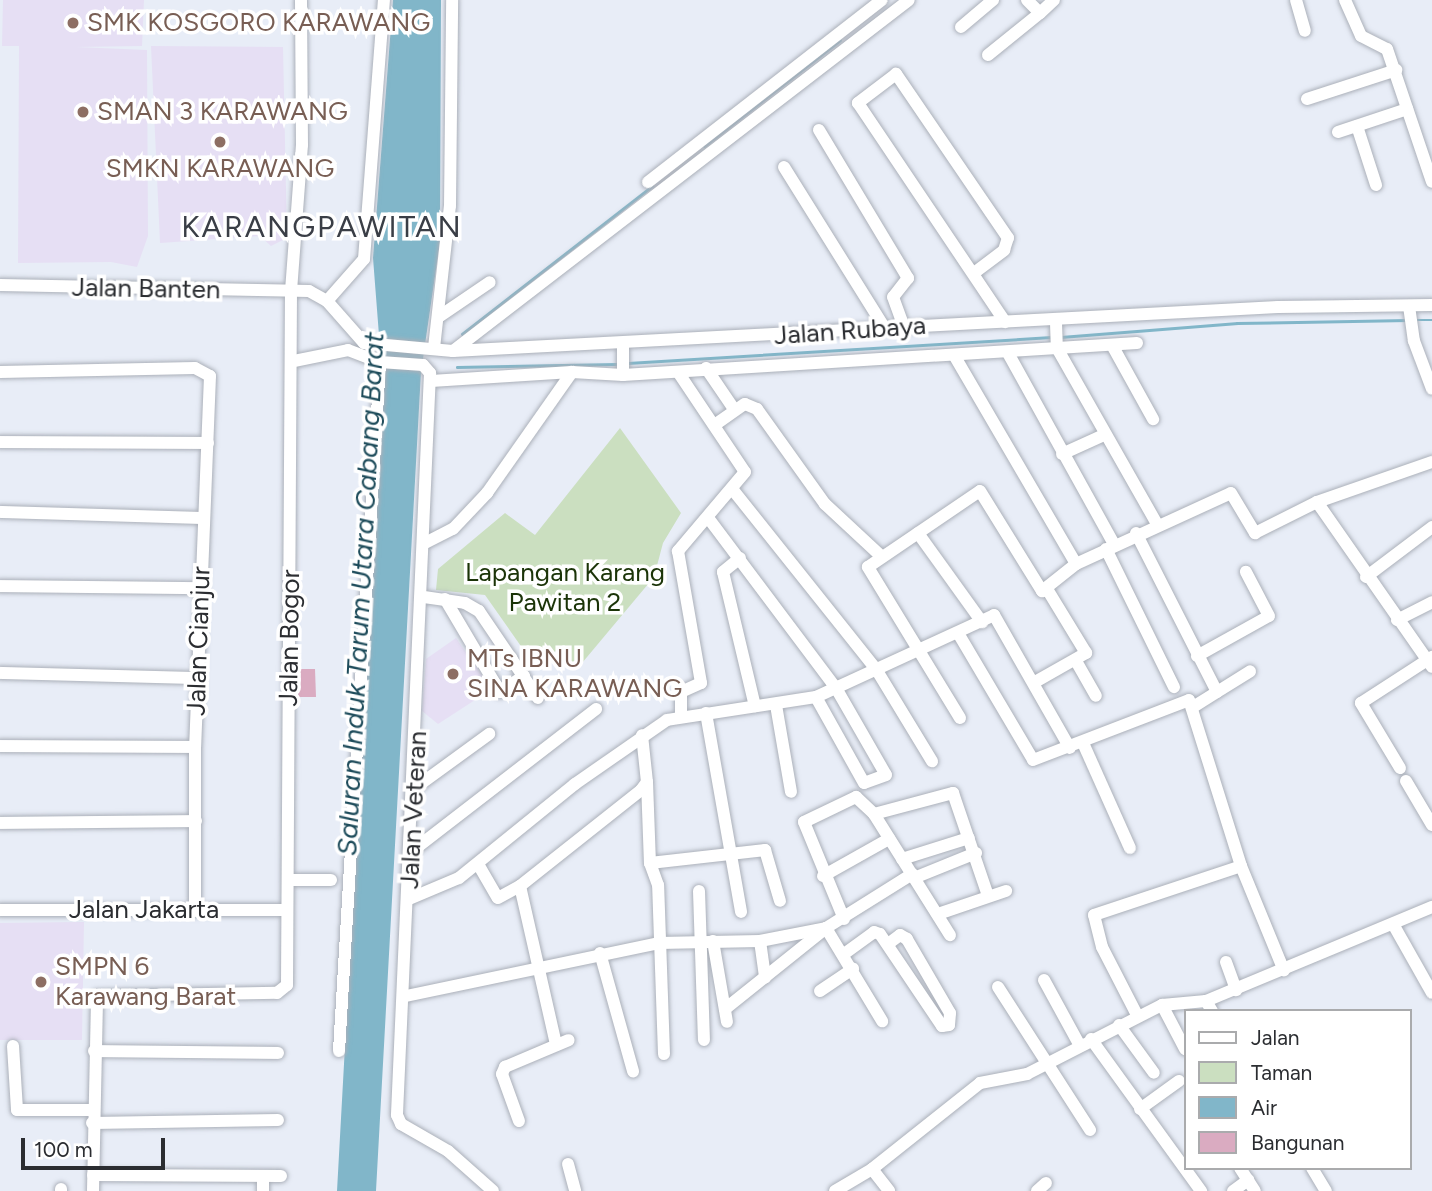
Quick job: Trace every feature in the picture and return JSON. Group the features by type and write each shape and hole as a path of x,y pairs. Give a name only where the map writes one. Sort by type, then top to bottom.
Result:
{"street":[{"name":"Jalan Bogor","path":"94,1051 97,996 277,993 287,985 295,361 291,292 302,145 302,0"},
{"path":"291,292 319,294 327,301 364,259 384,0"},
{"path":"430,348 440,316 450,206 452,0"},
{"path":"649,182 882,0"},
{"path":"453,351 909,0"},
{"path":"961,27 993,0"},
{"path":"1027,0 1040,13"},
{"path":"988,55 1054,0"},
{"path":"1296,0 1305,31"},
{"path":"1345,0 1360,34 1386,47 1432,182"},
{"path":"1307,99 1396,70"},
{"path":"974,273 1004,250 1008,237 897,74 858,103 1005,323"},
{"path":"1338,132 1408,109"},
{"path":"1357,126 1376,185"},
{"path":"819,130 908,278 893,297 904,327"},
{"path":"784,167 884,327"},
{"path":"440,316 490,282"},
{"name":"Jalan Banten","path":"0,285 291,292"},
{"name":"Jalan Rubaya","path":"327,301 352,334 378,345 453,351 623,349 884,327 1005,323 1056,325 1278,307 1410,315 1432,305"},
{"path":"1410,315 1432,389"},
{"path":"1056,325 1057,346 1104,435 1157,524"},
{"path":"295,361 348,350 380,362 424,365 431,381 572,372 678,372 706,368 1008,354 1057,346 1137,343"},
{"path":"1112,345 1153,419"},
{"path":"623,349 623,373"},
{"path":"1008,354 1110,547 1174,687"},
{"path":"954,355 1076,564"},
{"path":"339,1051 380,362"},
{"path":"706,368 734,409"},
{"name":"Jalan Cianjur","path":"0,372 207,372 212,389 197,678 195,911"},
{"path":"425,543 453,529 487,493 572,372"},
{"path":"678,372 716,424 746,472 709,519 678,551 701,683 681,692 681,716"},
{"name":"Jalan Veteran","path":"431,381 424,597 399,1122 448,1151 493,1191"},
{"path":"716,424 734,409 745,404 757,409 825,504 881,556"},
{"path":"1062,454 1104,435"},
{"path":"0,442 208,443"},
{"path":"1047,589 1076,564 1136,533 1231,493 1255,533 1317,502 1432,462"},
{"path":"733,490 876,669 932,761"},
{"path":"960,718 869,574 868,567 980,491 1034,585 1047,589 1086,653 1035,682"},
{"path":"1317,502 1366,577 1430,661 1361,703 1400,768"},
{"path":"0,512 204,518"},
{"path":"709,519 836,688 886,775 864,783 816,697"},
{"path":"1366,577 1432,527"},
{"path":"918,533 982,622"},
{"path":"1136,533 1217,692"},
{"path":"740,558 723,572 755,706"},
{"path":"1197,656 1269,616 1246,572"},
{"path":"0,586 200,588"},
{"path":"424,597 445,599 479,611 538,698"},
{"path":"445,599 500,692 524,676"},
{"path":"1397,620 1432,602"},
{"path":"409,899 439,891 478,864 642,735 681,716 776,705 816,697 994,615 1035,682 1069,748"},
{"path":"958,633 1031,758 1083,743 1184,697 1194,707 1241,866 1284,971"},
{"path":"1076,661 1096,696"},
{"path":"1194,707 1250,671"},
{"path":"0,673 197,678"},
{"path":"776,705 791,792"},
{"path":"411,852 596,709"},
{"path":"706,713 729,856 741,912"},
{"path":"415,788 489,734"},
{"path":"642,735 650,863 657,885 664,1054"},
{"path":"1083,743 1130,848"},
{"path":"0,746 195,747"},
{"path":"1406,781 1432,825"},
{"path":"478,864 499,898 520,886 647,782"},
{"path":"874,814 953,793 976,853 988,896"},
{"path":"844,919 823,876 805,820 856,797 874,814 950,935"},
{"path":"0,823 197,821"},
{"path":"902,859 970,838"},
{"path":"823,876 889,839"},
{"path":"650,863 768,851 779,901"},
{"path":"725,1009 826,928 913,876 976,853"},
{"path":"1137,1016 1102,947 1094,915 1241,866"},
{"path":"288,880 331,880"},
{"path":"520,886 556,1045"},
{"path":"699,891 727,1022"},
{"path":"938,914 1006,891"},
{"path":"835,1191 872,1169 968,1090 1046,1063 1161,1005 1209,1006 1236,990 1432,907"},
{"name":"Jalan Jakarta","path":"0,910 287,910"},
{"path":"1393,924 1432,993"},
{"path":"406,996 600,953 659,943 760,941 826,928"},
{"path":"826,928 882,1021"},
{"path":"844,954 874,932 888,944 942,1026 948,1025 950,1013 907,939 900,935 888,944"},
{"path":"704,1040 709,940"},
{"path":"760,941 765,978"},
{"path":"600,953 634,1071"},
{"path":"1226,962 1236,990"},
{"path":"820,991 853,969"},
{"path":"1044,981 1085,1041 1184,1168"},
{"path":"998,987 1090,1130"},
{"path":"1161,1005 1184,1047"},
{"path":"1119,1025 1154,1073"},
{"path":"519,1121 502,1074 569,1040"},
{"path":"13,1046 16,1110 92,1116 278,1120"},
{"path":"93,1191 94,1051 278,1053"},
{"path":"1140,1109 1183,1083"},
{"path":"568,1164 575,1191"},
{"path":"872,1169 890,1191"},
{"path":"1185,1170 1201,1191"},
{"path":"1233,1191 1252,1186 1241,1170"},
{"path":"1313,1170 1326,1191"},
{"path":"93,1175 281,1176"},
{"path":"262,1191 263,1176"}],"shaded area":[{"name":"SMAN 3 KARAWANG","path":"3,0 144,0 142,46 76,47 147,50 148,236 137,267 111,262 18,263 19,46 2,46"},
{"name":"SMKN KARAWANG","path":"151,46 283,47 287,238 271,246 260,236 160,243"},
{"name":"MTs IBNU SINA KARAWANG","path":"456,638 492,689 438,724 422,711 426,659"},
{"name":"SMPN 6 Karawang Barat","path":"84,922 82,1040 0,1040 0,923"}],"green space":[{"name":"Lapangan Karang Pawitan 2","path":"620,428 681,513 663,543 654,577 577,669 558,649 537,669 485,595 436,590 438,569 505,513 535,535"}],"water":[{"path":"393,0 441,0 440,242 421,372 376,1191 337,1191 382,374 373,258"}],"building":[{"path":"298,669 315,669 316,697 298,697"}],"waterway":[{"path":"704,146 840,40"},
{"path":"462,334 652,186"},
{"path":"1061,337 1237,323 1408,320"},
{"path":"1414,320 1432,320"},
{"path":"628,363 1051,337"},
{"path":"457,367 618,364"}],"place":[{"name":"SMK KOSGORO KARAWANG","path":"73,23"},
{"name":"SMAN 3 KARAWANG","path":"83,112"},
{"name":"SMKN KARAWANG","path":"220,142"},
{"name":"MTs IBNU SINA KARAWANG","path":"453,674"},
{"name":"SMPN 6 Karawang Barat","path":"41,982"}],"district":[{"name":"KARANGPAWITAN","path":"322,227"}],"water label":[{"name":"Saluran Induk Tarum Utara Cabang Barat","path":"360,594"}]}
